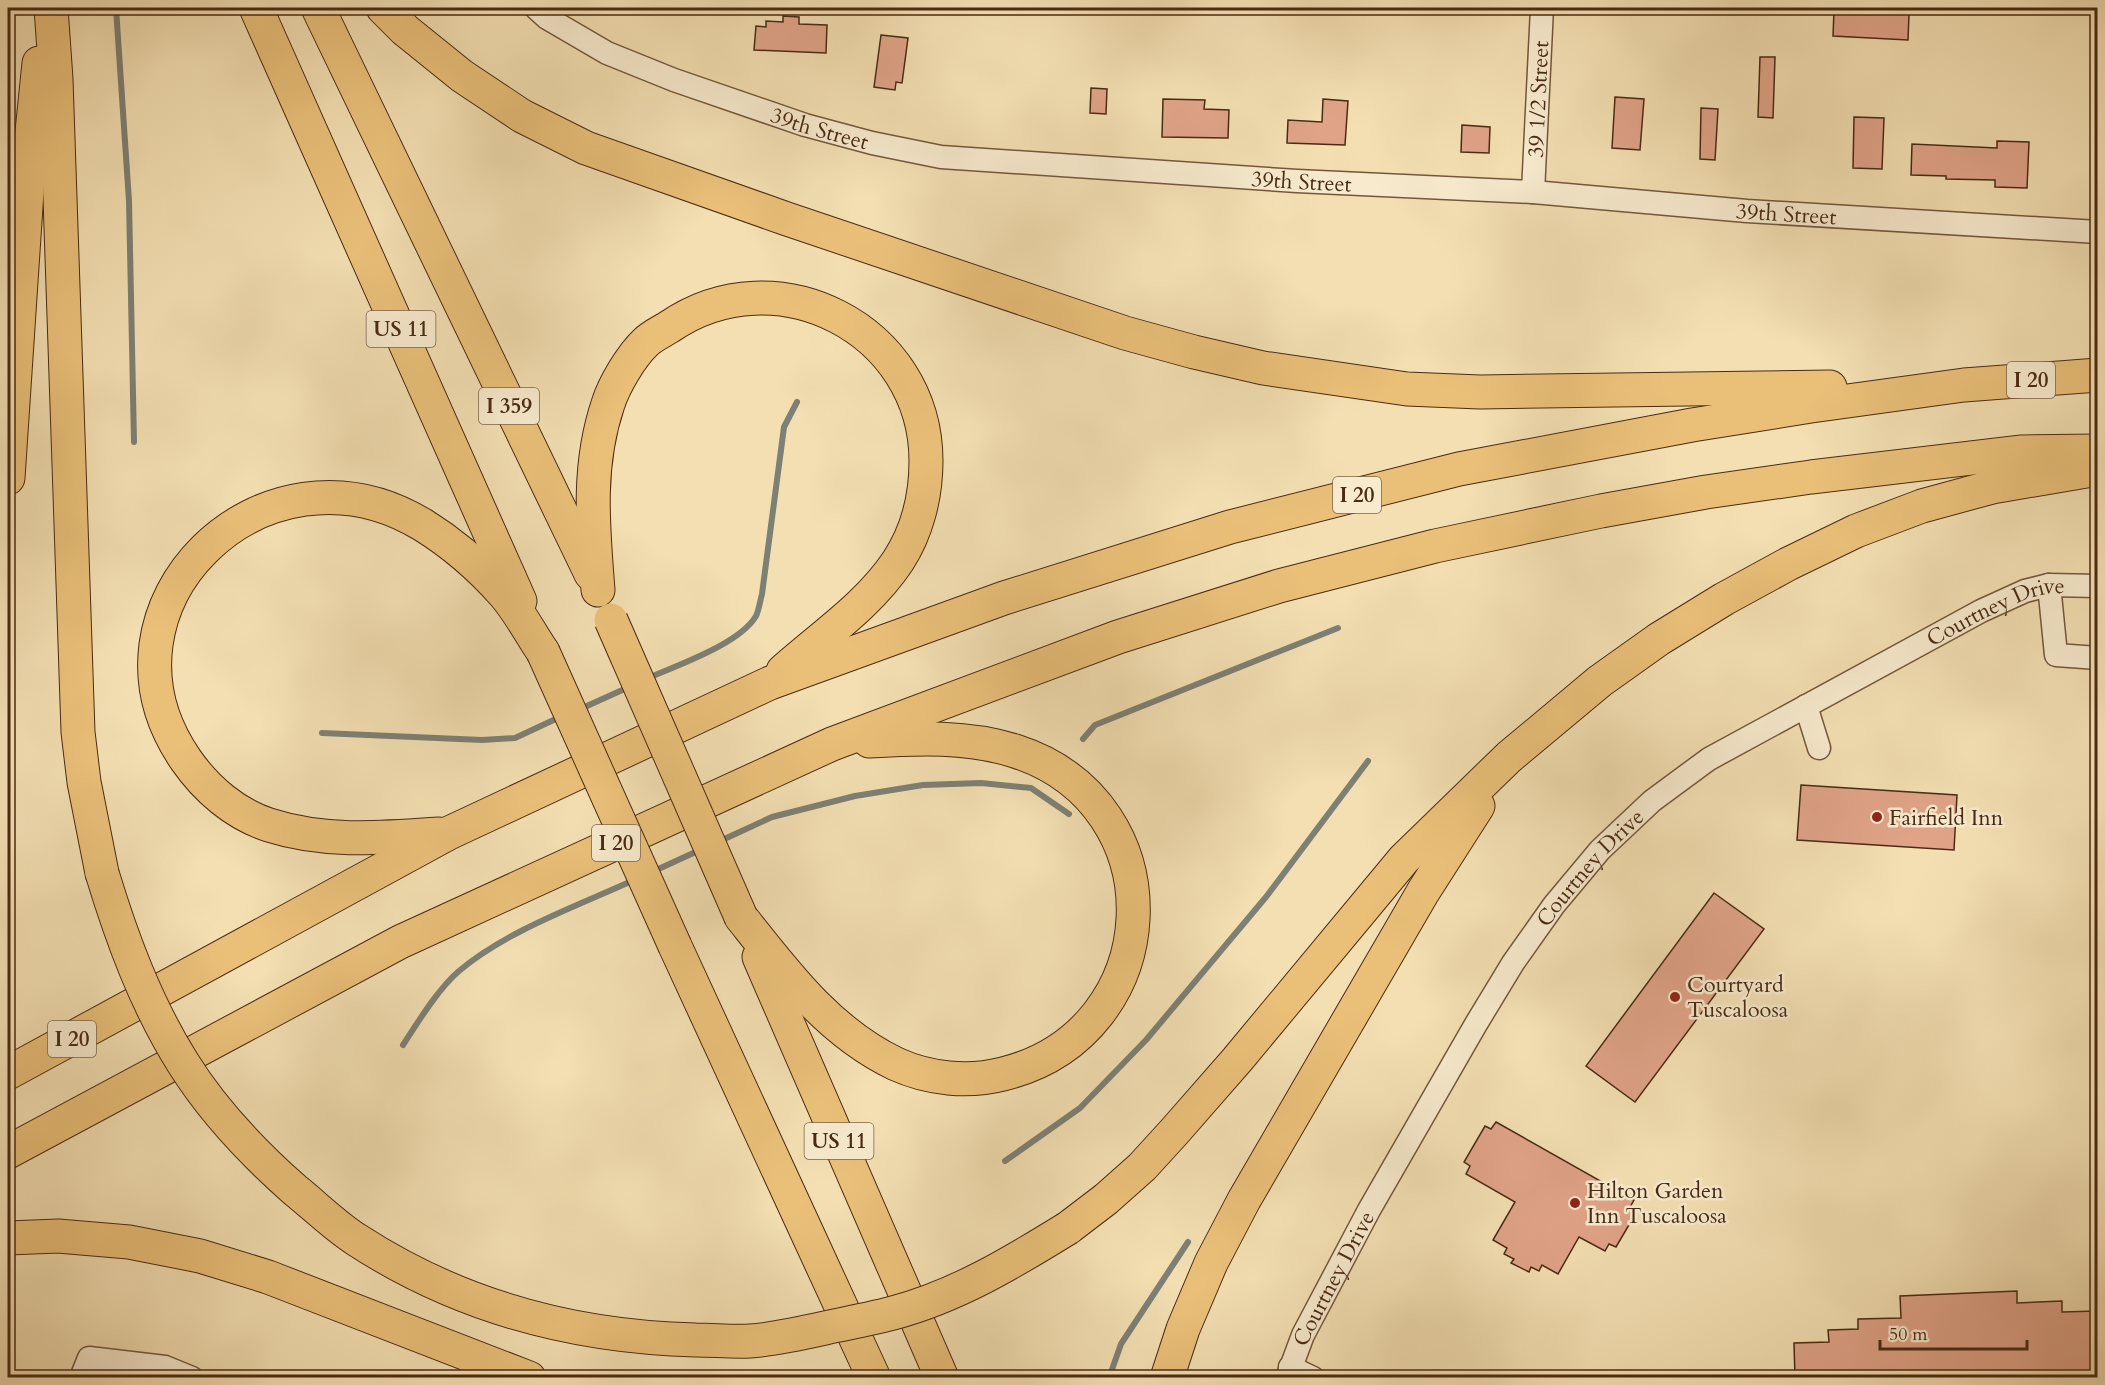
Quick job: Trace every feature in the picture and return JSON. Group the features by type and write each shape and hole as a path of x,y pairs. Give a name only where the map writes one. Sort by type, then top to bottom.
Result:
{"highway":[{"path":"8,478 32,130 49,8"},
{"path":"49,8 56,79 78,732 86,793 102,873 134,969 164,1031 206,1096 240,1137 272,1170 354,1238 430,1282 472,1300 562,1326 610,1335 657,1339 750,1341 800,1334 895,1313 940,1297 985,1277 1068,1228 1107,1199 1142,1167 1238,1060 1404,859 1509,757 1600,681 1659,639 1788,564 1856,531 1922,506 1992,487 2097,469"},
{"name":"US 11","path":"256,8 675,946 874,1377"},
{"name":"I 359","path":"318,8 598,590 741,917"},
{"path":"383,8 405,30 462,76 522,116 586,148 1125,333 1194,352 1275,370 1428,390 1480,392 1964,386"},
{"path":"598,590 592,505 601,425 618,380 646,342 686,315 732,300 779,299 826,311 847,321 868,335 885,352 911,392 920,415 926,446 926,478 921,508 899,560 879,585 857,610 819,639 770,682"},
{"name":"I 20","path":"8,1073 449,833 770,682 1004,598 1218,531 1459,469 1692,424 1964,386 2097,375"},
{"name":"I 20","path":"8,1152 400,942 832,744 1118,637 1279,586 1435,546 1601,511 1706,492 2022,452 2097,451"},
{"path":"449,833 365,838 314,836 267,824 244,814 207,786 178,748 161,706 157,682 156,658 159,633 175,589 187,568 203,549 238,522 282,502 327,498 351,500 400,514 422,525 457,550 505,596 543,652"},
{"path":"741,917 819,1011 876,1054 920,1073 968,1080 1016,1071 1059,1051 1078,1036 1096,1017 1111,995 1125,966 1131,934 1134,902 1130,870 1110,822 1094,801 1074,781 1046,763 987,744 950,739 908,738 832,744"},
{"path":"1167,1377 1183,1329 1211,1263 1238,1210 1423,892 1509,757"},
{"name":"US 11","path":"741,917 942,1377"},
{"path":"8,1238 58,1236 129,1242 200,1256 267,1277 529,1377"}],"street":[{"name":"39th Street","path":"536,8 547,18 607,53 674,80 805,125 872,143 941,157 1297,181 1533,192 1747,212 2097,232"},
{"name":"39 1/2 Street","path":"1533,192 1542,8"},
{"name":"Courtney Drive","path":"1288,1372 1304,1335 1369,1210 1488,1004 1513,963 1554,905 1600,850 1652,801 1709,759 1981,611 2025,591 2049,585 2097,586"},
{"path":"2049,585 2056,655 2097,658"},
{"path":"1806,706 1819,748"},
{"path":"81,1377 89,1358 165,1367 192,1377"},
{"path":"1288,1372 1313,1377"}],"building":[{"path":"1834,10 1909,14 1908,40 1833,36"},
{"path":"783,16 799,17 799,24 827,25 826,53 754,50 756,26 766,27 766,21 783,22"},
{"path":"881,35 908,38 902,83 896,82 895,90 874,87"},
{"path":"1760,57 1775,57 1773,118 1758,117"},
{"path":"1091,88 1107,89 1106,114 1090,113"},
{"path":"1615,97 1644,99 1640,150 1612,148"},
{"path":"1163,99 1205,100 1204,109 1229,110 1228,138 1162,137"},
{"path":"1323,99 1348,101 1345,145 1287,143 1288,120 1322,122"},
{"path":"1701,108 1718,109 1715,160 1700,159"},
{"path":"1854,117 1884,118 1882,169 1853,168"},
{"path":"1462,125 1490,127 1489,153 1461,152"},
{"path":"1997,141 2029,142 2027,188 1995,187 1995,180 1946,179 1946,176 1911,175 1912,144 1997,148"},
{"name":"Fairfield Inn","path":"1801,785 1957,795 1954,850 1797,840"},
{"name":"Courtyard Tuscaloosa","path":"1714,893 1764,929 1635,1102 1586,1066"},
{"name":"Hilton Garden Inn Tuscaloosa","path":"1496,1122 1634,1200 1629,1209 1636,1213 1616,1247 1609,1244 1605,1251 1579,1237 1558,1274 1542,1265 1539,1271 1531,1267 1529,1272 1511,1263 1514,1259 1504,1254 1507,1248 1493,1240 1515,1202 1466,1174 1470,1166 1464,1162 1485,1126 1491,1129"},
{"path":"2017,1291 2017,1303 2062,1301 2062,1312 2097,1311 2097,1377 1795,1377 1794,1343 1829,1342 1828,1330 1858,1329 1858,1319 1901,1318 1900,1296"}],"waterway":[{"path":"116,8 129,201 134,442"},
{"path":"646,679 722,645 748,626 756,616 762,594 784,427 797,402"},
{"path":"1083,739 1095,725 1338,628"},
{"path":"578,710 629,687"},
{"path":"322,733 482,740 515,738 560,717"},
{"path":"1005,1161 1080,1108 1146,1040 1266,897 1368,761"},
{"path":"720,841 772,817 855,796 923,785 981,783 1031,788 1069,814"},
{"path":"652,872 702,849"},
{"path":"403,1045 443,987 478,957 520,931 634,880"},
{"path":"1109,1378 1121,1344 1188,1242"}],"place":[{"name":"Fairfield Inn","path":"1877,817"},
{"name":"Courtyard Tuscaloosa","path":"1675,997"},
{"name":"Hilton Garden Inn Tuscaloosa","path":"1575,1203"}]}
